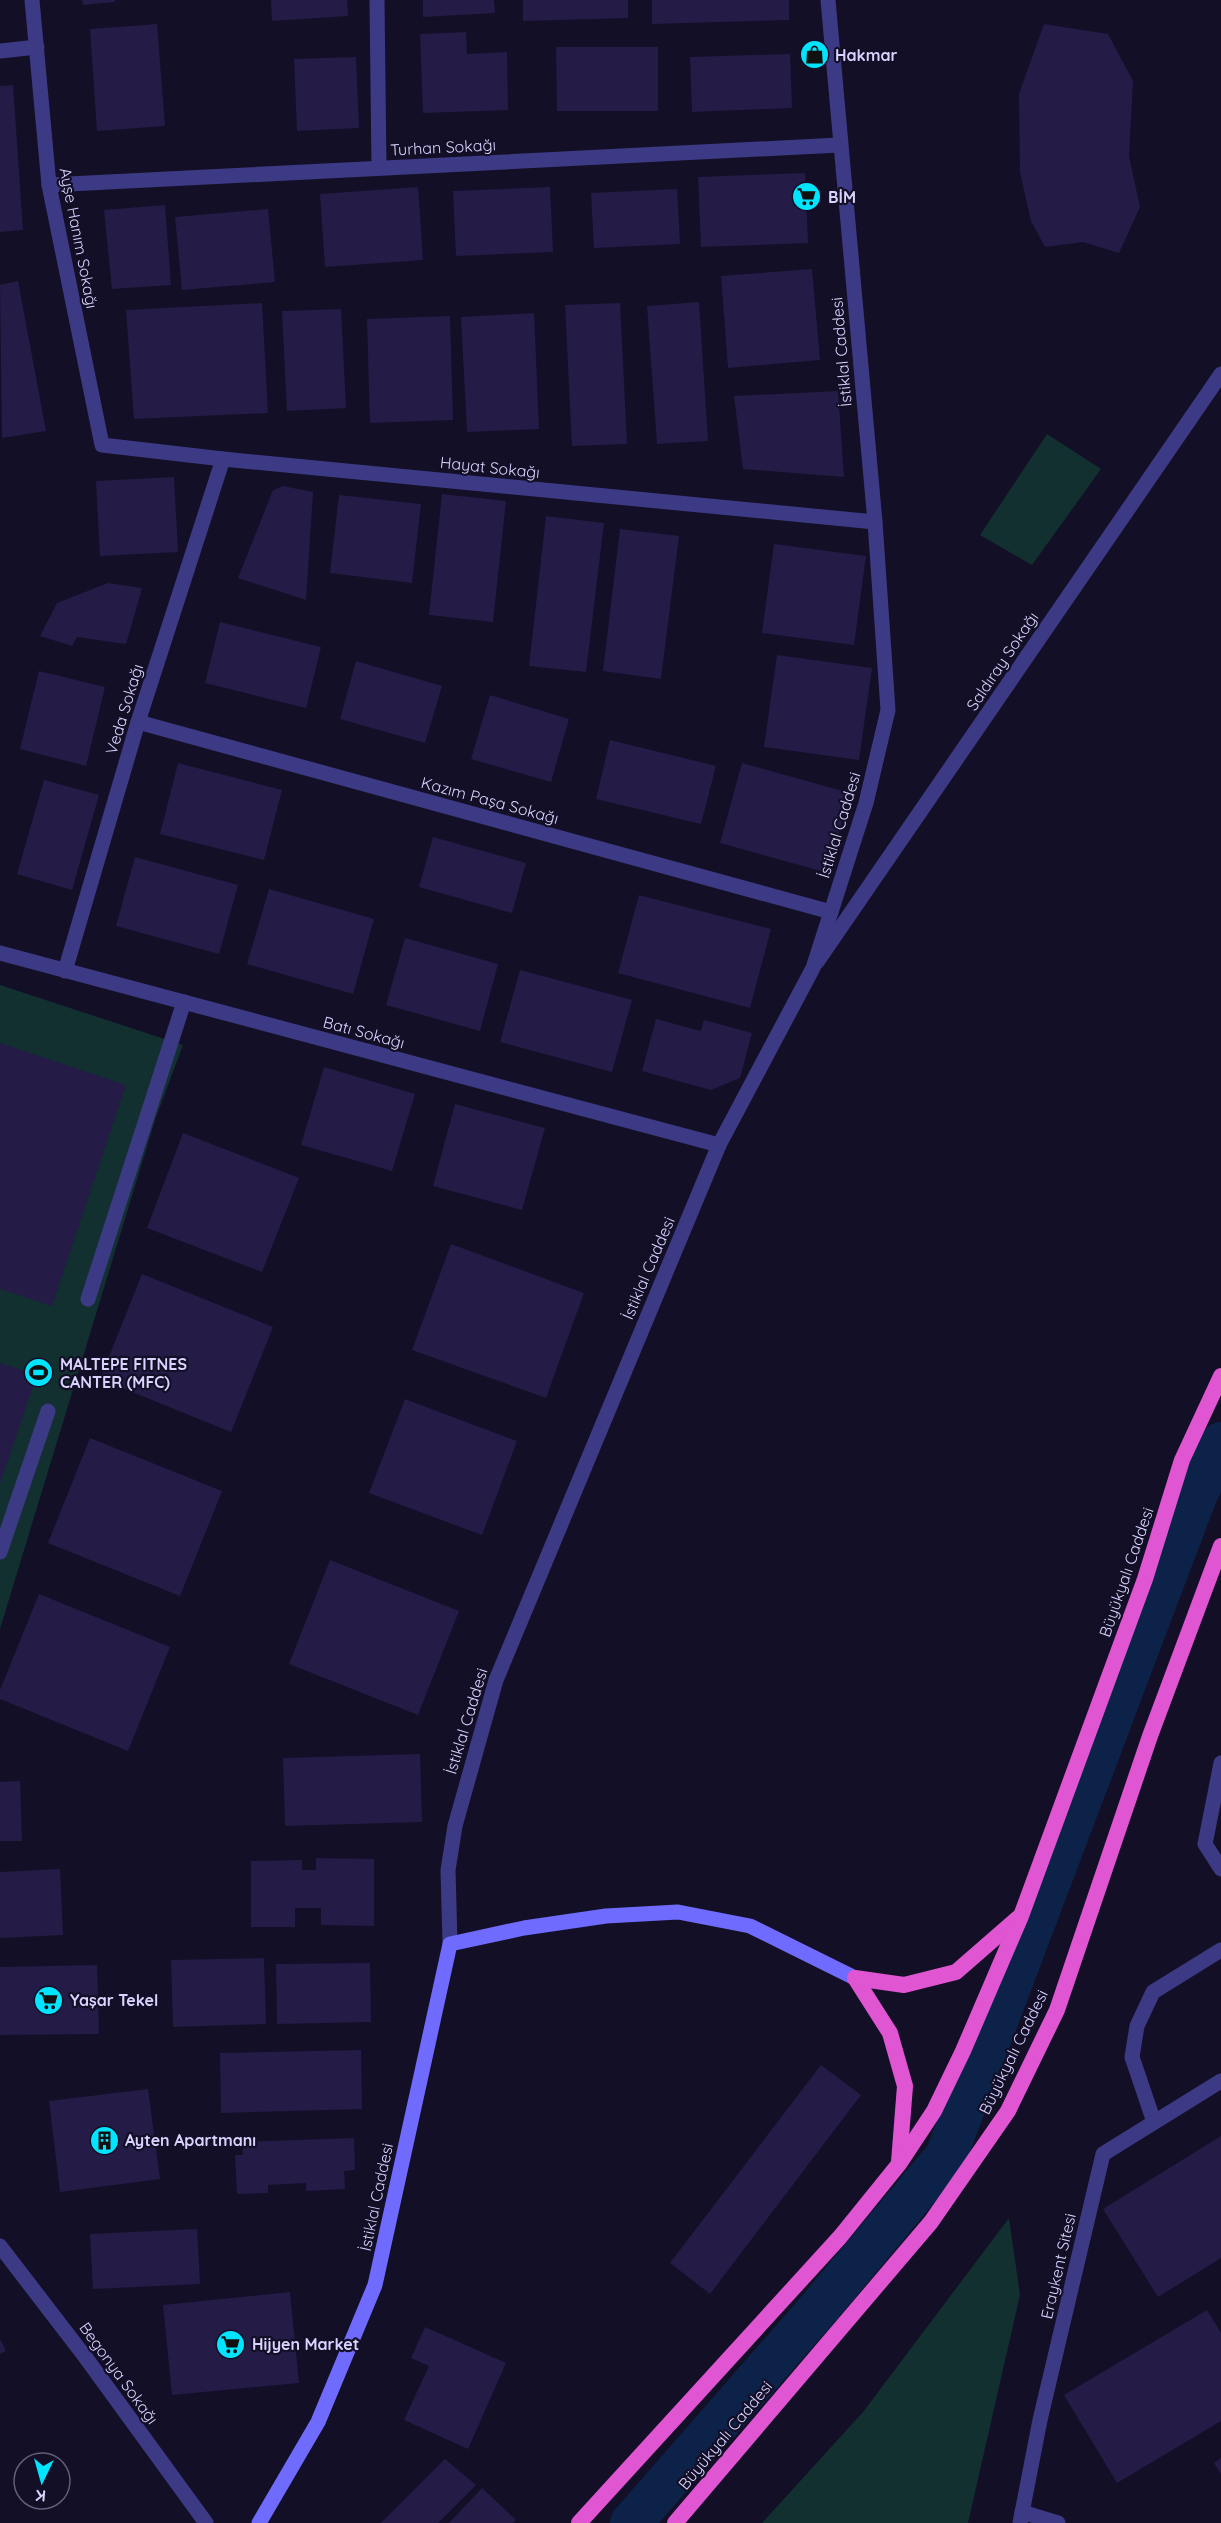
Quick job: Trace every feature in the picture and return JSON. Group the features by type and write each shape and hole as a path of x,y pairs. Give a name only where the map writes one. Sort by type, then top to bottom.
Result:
{"highway":[{"name":"Büyükyalı Caddesi","path":"579,2523 840,2237 899,2164 939,2101 1021,1916 1145,1579 1182,1460 1221,1376"},
{"name":"Büyükyalı Caddesi","path":"675,2523 931,2222 1008,2111 1057,2010 1150,1736 1221,1546"},
{"name":"Büyükyalı Caddesi","path":"855,1978 904,1985 956,1972 1021,1916"},
{"path":"855,1978 890,2033 905,2086 899,2164"}],"main road":[{"path":"450,1944 524,1928 606,1916 678,1912 750,1926 855,1978"},
{"name":"İstiklal Caddesi","path":"259,2523 318,2422 375,2285 450,1944"}],"street":[{"name":"Ayşe Hanım Sokağı","path":"32,0 49,185 102,445"},
{"path":"377,0 379,168"},
{"name":"İstiklal Caddesi","path":"450,1944 448,1870 455,1826 496,1680 719,1145 813,968 866,803 888,711 875,522 839,145 828,0"},
{"path":"0,51 37,47"},
{"name":"Turhan Sokağı","path":"49,185 839,145"},
{"name":"Saldıray Sokağı","path":"813,968 1221,374"},
{"name":"Hayat Sokağı","path":"102,445 223,459 875,522"},
{"name":"Veda Sokağı","path":"65,970 138,722 223,459"},
{"name":"Kazım Paşa Sokağı","path":"138,722 831,912"},
{"name":"Batı Sokağı","path":"0,953 719,1145"},
{"path":"88,1299 184,1002"},
{"path":"0,1552 48,1411"},
{"path":"1221,1763 1205,1845 1221,1869"},
{"path":"1154,2122 1132,2057 1137,2026 1153,1992 1221,1950"},
{"name":"Eraykent Sitesi","path":"1021,2517 1040,2420 1103,2154 1221,2081"},
{"name":"Begonya Sokağı","path":"0,2246 86,2358 206,2523"},
{"path":"1021,2517 1058,2523"}],"green space":[{"path":"1047,434 1101,469 1032,565 980,535"},
{"name":"MALTEPE FITNES CANTER (MFC)","path":"0,985 183,1045 156,1117 0,1629"},
{"path":"1009,2218 1020,2295 968,2523 762,2523 863,2412"}],"building":[{"path":"82,0 115,0 115,2 83,5"},
{"path":"271,0 347,0 348,16 272,21"},
{"path":"423,0 494,0 495,13 423,17"},
{"path":"523,0 628,0 628,18 523,21"},
{"path":"652,0 789,0 789,20 652,24"},
{"path":"157,24 165,126 97,131 90,29"},
{"path":"1044,24 1108,34 1133,81 1129,156 1140,207 1119,253 1083,242 1045,247 1031,221 1020,172 1019,94"},
{"path":"466,32 467,54 507,52 508,110 423,113 420,34"},
{"path":"556,47 658,47 658,111 557,111"},
{"path":"790,54 792,108 692,112 690,57"},
{"path":"356,57 359,128 297,131 294,59"},
{"path":"13,85 23,230 0,232 0,86"},
{"path":"805,173 808,243 701,247 698,177"},
{"path":"418,187 423,260 325,267 320,194"},
{"path":"550,187 553,252 456,256 453,191"},
{"path":"677,189 680,244 594,248 591,193"},
{"path":"165,205 171,285 112,289 104,210"},
{"path":"268,209 275,282 182,290 175,217"},
{"path":"812,269 820,360 728,368 721,276"},
{"path":"18,281 46,431 2,438 0,285"},
{"path":"699,302 708,441 657,444 647,306"},
{"path":"262,303 268,413 134,419 126,310"},
{"path":"620,303 627,444 572,446 565,305"},
{"path":"341,309 346,408 287,411 282,311"},
{"path":"534,313 539,429 467,432 461,317"},
{"path":"450,316 453,420 370,423 367,319"},
{"path":"838,391 844,477 743,469 734,396"},
{"path":"174,477 178,552 100,556 96,481"},
{"path":"283,486 313,492 306,600 238,578 273,490"},
{"path":"442,494 506,501 493,622 429,615"},
{"path":"339,495 421,504 412,583 330,573"},
{"path":"546,516 604,523 586,672 529,666"},
{"path":"620,529 679,536 661,679 603,671"},
{"path":"774,544 866,556 854,645 762,633"},
{"path":"108,583 142,588 126,644 77,637 72,646 40,636 57,603"},
{"path":"220,622 321,647 306,708 205,683"},
{"path":"777,655 872,668 859,760 764,747"},
{"path":"356,661 442,686 425,743 340,719"},
{"path":"39,671 105,687 86,766 20,749"},
{"path":"490,695 569,719 551,782 471,759"},
{"path":"610,740 716,766 701,824 596,799"},
{"path":"178,763 282,790 264,860 160,834"},
{"path":"742,763 850,793 828,873 720,843"},
{"path":"44,780 99,795 72,890 17,874"},
{"path":"433,837 526,863 512,913 419,887"},
{"path":"135,857 238,885 219,954 116,926"},
{"path":"269,889 374,919 353,994 247,964"},
{"path":"639,895 771,929 750,1008 618,973"},
{"path":"405,938 498,964 480,1031 386,1005"},
{"path":"520,970 632,1000 612,1072 500,1042"},
{"path":"656,1019 701,1031 704,1020 752,1033 740,1078 711,1090 642,1071"},
{"path":"0,1043 126,1085 52,1306 0,1289"},
{"path":"324,1067 415,1094 392,1171 301,1145"},
{"path":"455,1104 545,1128 522,1210 433,1186"},
{"path":"183,1133 299,1178 262,1272 147,1228"},
{"path":"451,1244 584,1293 546,1398 412,1350"},
{"path":"142,1274 273,1327 231,1432 100,1379"},
{"path":"0,1363 37,1375 0,1484"},
{"path":"405,1399 517,1441 482,1535 369,1493"},
{"path":"90,1438 222,1491 180,1596 48,1543"},
{"path":"330,1560 459,1611 418,1715 289,1664"},
{"path":"39,1594 170,1647 128,1751 0,1699 0,1690"},
{"path":"420,1754 422,1822 285,1826 283,1758"},
{"path":"20,1781 22,1841 0,1841 0,1782"},
{"path":"316,1858 374,1859 374,1926 321,1925 321,1908 295,1908 295,1927 251,1927 251,1861 302,1860 302,1870 316,1870"},
{"path":"60,1869 63,1935 0,1938 0,1872"},
{"path":"264,1958 266,2024 173,2027 171,1960"},
{"path":"370,1963 371,2022 277,2024 276,1964"},
{"name":"Yaşar Tekel","path":"97,1965 99,2034 0,2035 0,1967"},
{"path":"361,2050 362,2109 221,2113 220,2053"},
{"path":"821,2065 861,2095 710,2294 670,2263"},
{"name":"Ayten Apartmanı","path":"148,2089 160,2179 60,2192 49,2101"},
{"path":"1221,2136 1221,2258 1158,2297 1103,2209"},
{"path":"354,2138 355,2170 344,2171 345,2189 306,2191 306,2183 268,2185 268,2193 237,2194 235,2155 243,2155 243,2142"},
{"path":"197,2229 200,2284 93,2289 90,2234"},
{"path":"290,2292 299,2383 172,2395 163,2305"},
{"path":"1207,2310 1221,2333 1221,2421 1117,2483 1064,2395"},
{"path":"425,2327 506,2363 468,2449 404,2420 429,2366 411,2358"},
{"path":"0,2339 6,2351 0,2354"},
{"path":"1221,2458 1221,2474 1214,2463"},
{"path":"445,2459 476,2485 438,2523 381,2523"},
{"path":"482,2488 516,2520 513,2523 449,2523"}],"waterway":[{"path":"631,2523 820,2307 946,2156 1196,1496 1221,1443"}],"place":[{"name":"Hakmar","path":"814,55"},
{"name":"BİM","path":"807,197"},
{"name":"MALTEPE FITNES CANTER (MFC)","path":"39,1373"},
{"name":"Yaşar Tekel","path":"49,2000"},
{"name":"Ayten Apartmanı","path":"104,2140"},
{"name":"Hijyen Market","path":"231,2344"}]}
